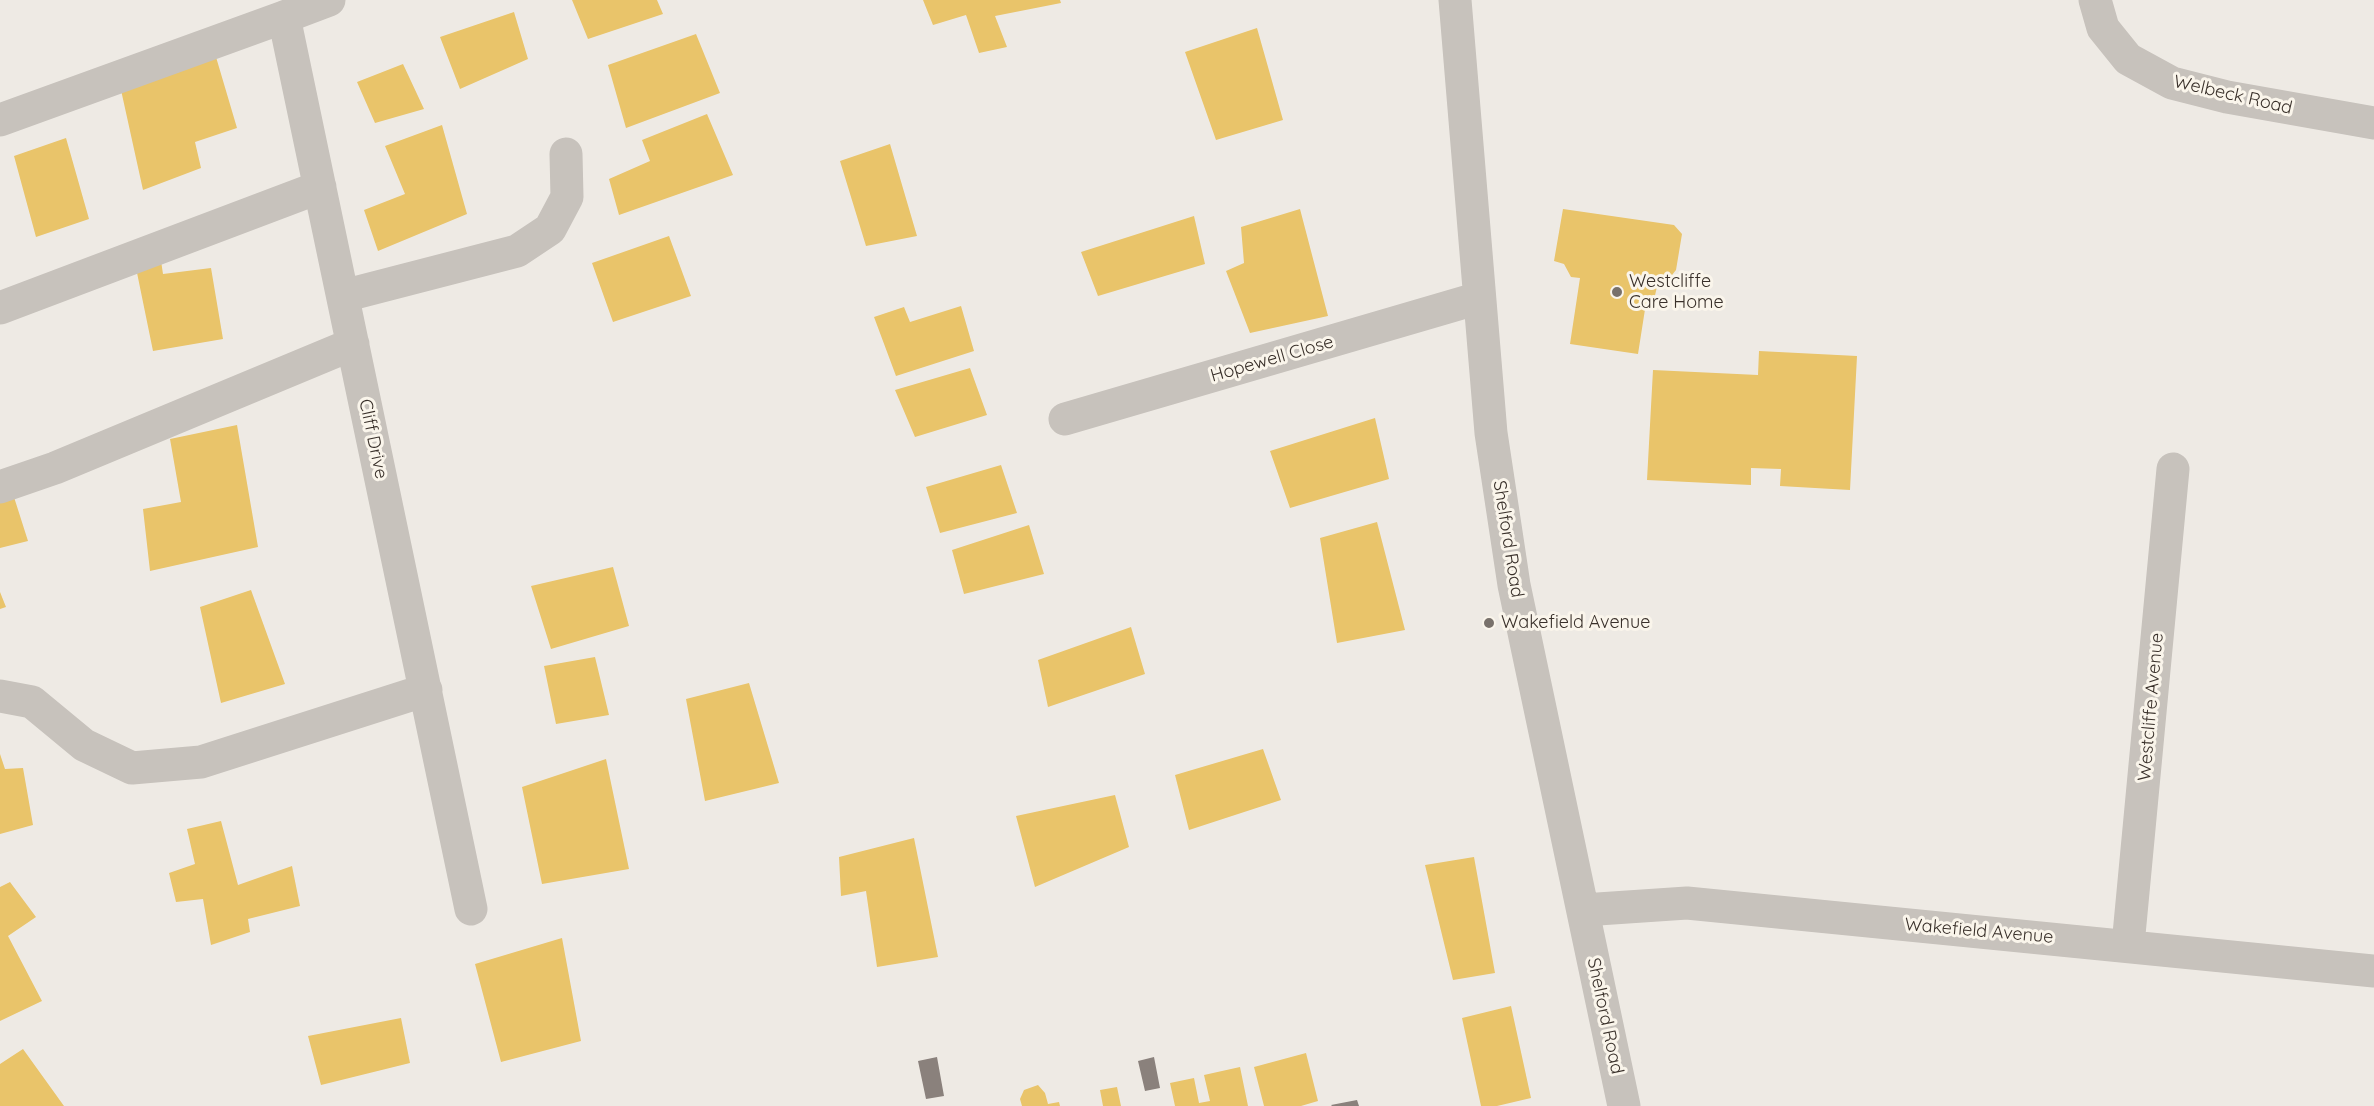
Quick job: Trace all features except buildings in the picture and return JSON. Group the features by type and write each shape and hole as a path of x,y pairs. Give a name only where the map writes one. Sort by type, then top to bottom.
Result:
{"street":[{"path":"0,120 329,0"},
{"name":"Shelford Road","path":"1455,0 1491,433 1514,585 1624,1106"},
{"name":"Welbeck Road","path":"2095,0 2103,28 2128,59 2172,83 2227,97 2374,123"},
{"name":"Cliff Drive","path":"284,16 471,909"},
{"path":"343,296 517,251 550,229 567,196 566,154"},
{"path":"0,308 320,187"},
{"name":"Hopewell Close","path":"1065,419 1479,298"},
{"path":"0,487 55,468 352,344"},
{"name":"Westcliffe Avenue","path":"2128,945 2173,470"},
{"path":"0,696 32,702 84,745 132,768 201,762 426,690"},
{"name":"Wakefield Avenue","path":"1583,910 1687,903 2374,971"}],"place":[{"name":"Westcliffe Care Home","path":"1617,292"},
{"name":"Wakefield Avenue","path":"1489,623"}]}
